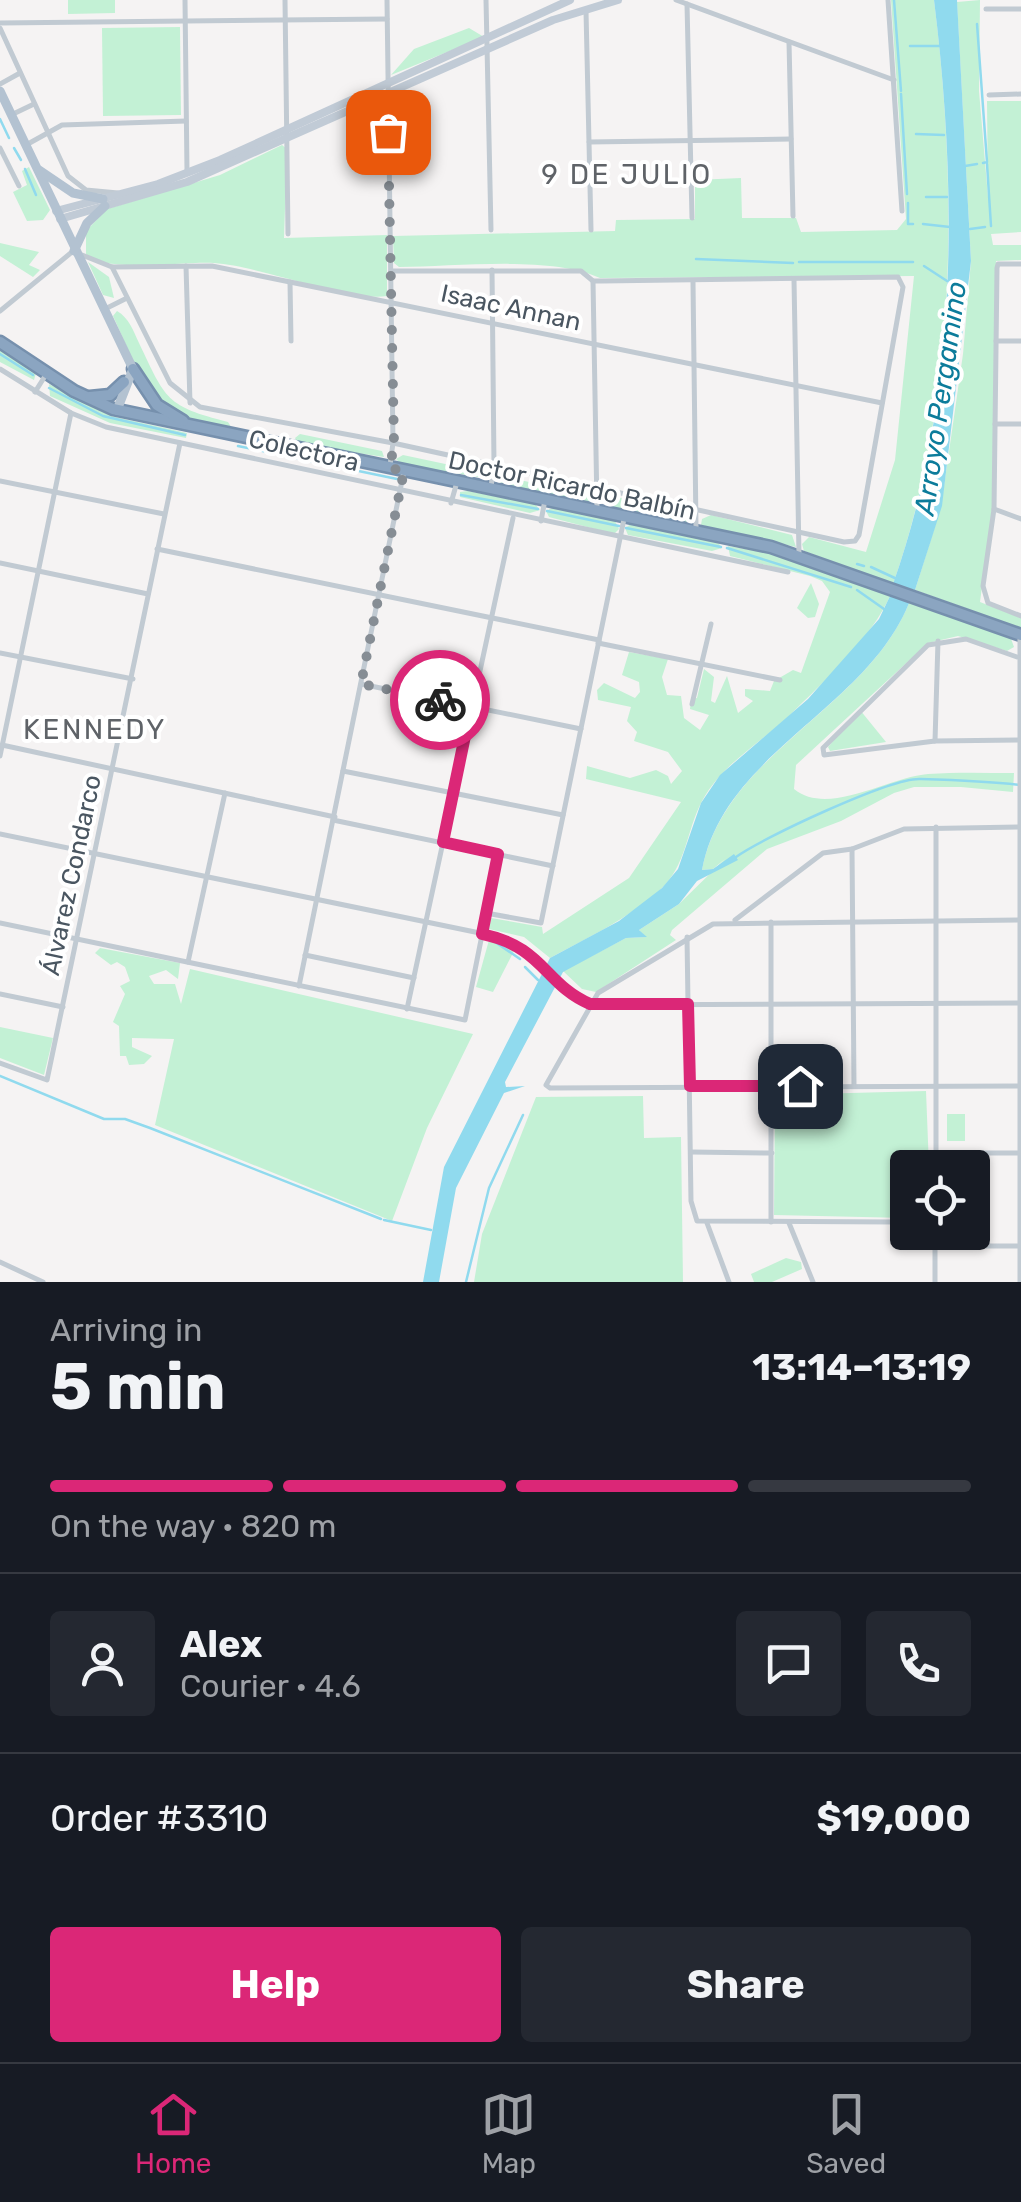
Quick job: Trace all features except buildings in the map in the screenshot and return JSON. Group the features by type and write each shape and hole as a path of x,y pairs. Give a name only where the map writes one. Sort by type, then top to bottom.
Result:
{"highway":[{"path":"0,342 84,396 115,410 202,429"},
{"path":"133,369 157,405 202,429"},
{"path":"84,396 105,397 124,382"},
{"name":"Doctor Ricardo Balbín","path":"202,429 798,555 1021,635"}],"main road":[{"path":"487,45 570,0"},
{"path":"597,0 615,1"},
{"path":"58,215 187,178 487,45 615,1"},
{"path":"0,91 133,369 115,410"},
{"path":"37,169 73,192 104,202"},
{"path":"74,251 87,223 104,202 120,194 187,178"},
{"path":"103,310 126,363 115,410"}],"street":[{"path":"185,0 187,178"},
{"path":"285,0 288,234"},
{"path":"387,0 394,443 390,468"},
{"path":"486,0 491,230"},
{"path":"676,0 894,80"},
{"path":"888,0 902,211"},
{"path":"687,4 692,218"},
{"path":"986,9 1021,9"},
{"path":"586,10 591,230"},
{"path":"120,194 86,190 72,183 0,26 387,20"},
{"path":"789,42 792,216"},
{"path":"0,84 20,74"},
{"path":"989,95 1021,94"},
{"path":"12,115 34,104"},
{"path":"26,145 62,125 186,122"},
{"path":"589,142 791,139"},
{"path":"0,148 18,186"},
{"path":"0,311 74,251"},
{"name":"Isaac Annan","path":"74,251 112,267 186,265 290,282 882,403"},
{"path":"1021,264 998,264 994,509 983,586 988,603 1021,616"},
{"path":"186,265 190,403"},
{"path":"112,267 163,371 190,403"},
{"path":"490,488 494,465 492,270"},
{"path":"390,271 580,271 593,281 898,277 903,282 882,403"},
{"path":"794,280 798,555"},
{"path":"593,281 597,510"},
{"path":"290,282 292,341"},
{"path":"693,282 696,531"},
{"path":"103,310 127,298"},
{"path":"996,342 1021,341"},
{"name":"Colectora","path":"0,370 71,413 106,427 451,504 788,572"},
{"path":"35,392 46,373"},
{"name":"Colectora","path":"190,403 855,541 882,403"},
{"path":"0,756 71,413"},
{"path":"239,437 242,416"},
{"path":"995,424 1021,424"},
{"path":"217,451 221,434"},
{"name":"Álvarez Condarco","path":"0,1063 46,1080 180,443"},
{"path":"299,986 404,471"},
{"path":"0,481 164,514"},
{"path":"451,504 456,482"},
{"path":"540,522 546,500"},
{"path":"994,509 1021,520"},
{"path":"486,913 541,924 625,516"},
{"path":"407,1009 513,517"},
{"path":"719,558 725,537"},
{"path":"157,548 780,680"},
{"path":"0,563 148,594"},
{"path":"692,704 711,624"},
{"path":"1020,1282 1017,657 1021,635"},
{"path":"1017,657 966,640 938,641 920,651 822,748 824,755 935,741 1018,740"},
{"path":"935,741 938,641"},
{"path":"0,653 133,680"},
{"path":"361,684 582,729"},
{"path":"1,746 553,866"},
{"path":"343,771 563,815"},
{"path":"188,962 225,793"},
{"path":"936,827 936,1150"},
{"path":"732,922 814,857 852,849 894,831 1020,827"},
{"path":"0,834 519,944 578,999 590,1004 1020,1003"},
{"path":"852,849 854,1086"},
{"path":"0,924 465,1020 498,854"},
{"path":"1020,920 713,924 603,990 590,1004 546,1082 550,1088 1020,1086"},
{"path":"771,922 772,1222"},
{"path":"687,937 691,1201 697,1221 890,1222"},
{"path":"305,954 414,978"},
{"path":"0,994 63,1007"},
{"path":"691,1152 772,1153"},
{"path":"990,1153 1020,1153"},
{"path":"789,1222 813,1282"},
{"path":"707,1223 728,1282"},
{"path":"990,1246 1021,1246"},
{"path":"935,1282 936,1250"},
{"path":"0,1262 44,1281"}],"green space":[{"path":"68,0 115,0 115,13 68,14"},
{"path":"891,0 934,0 947,146 948,221 940,370 930,443 893,584 804,551 802,544 809,537 866,552 895,460 914,276 600,278 530,264 399,267 394,263 393,236 615,231 616,220 695,219 695,180 741,178 742,218 796,218 801,232 897,230 906,219"},
{"path":"980,0 979,91 988,197 987,101 1021,101 1021,232 991,234 993,245 1021,245 1021,260 996,261 992,509 980,602 1021,618 1021,628 915,590 941,507 963,354 971,261 957,2"},
{"path":"180,27 181,115 103,116 102,28"},
{"path":"469,28 484,37 391,75 414,49"},
{"path":"282,145 287,149 284,238 387,235 387,296 350,294 214,263 111,264 86,254 86,231 107,209 220,175"},
{"path":"29,167 50,210 43,220 27,221 13,192 27,185 22,171"},
{"path":"0,243 39,252 29,265 40,270 33,277 0,256"},
{"path":"88,262 109,277 114,298 103,295"},
{"path":"117,311 130,325 170,398 192,411 228,422 233,430 183,416 154,394 113,316"},
{"path":"0,349 36,373 34,380 0,362"},
{"path":"49,384 111,416 187,433 186,438 110,423 50,396"},
{"path":"300,434 382,451 384,457 298,444 295,438"},
{"path":"403,455 483,472 485,478 402,465 396,459"},
{"path":"501,476 590,495 595,500 589,503 505,486 498,482"},
{"path":"460,492 535,504 540,510 530,513 460,497"},
{"path":"608,495 692,514 694,520 688,523 608,508 603,501"},
{"path":"552,508 615,521 619,529 614,534 549,517 546,511"},
{"path":"711,515 792,535 796,547 701,525 702,519"},
{"path":"631,524 717,541 722,548 712,551 628,535 625,528"},
{"path":"728,546 786,556 891,594 846,659 710,788 676,870 648,900 550,958 524,937 489,929 491,918 542,927 543,934 629,878 681,802 586,779 587,766 630,778 656,770 668,776 671,784 682,771 668,752 634,741 637,732 627,721 631,707 598,700 597,690 604,683 635,698 640,692 639,682 622,675 629,652 668,659 662,677 667,695 681,696 684,718 700,730 709,715 690,709 704,669 714,677 711,701 715,703 727,676 738,713 753,701 745,696 745,689 770,691 774,681 793,670 801,673 830,592 822,581 810,576 730,556"},
{"path":"811,583 819,604 815,617 808,618 797,608"},
{"path":"911,598 1010,636 1014,647 1007,651 958,636 928,643 796,765 794,789 808,797 824,799 928,774 1014,773 1013,792 914,787 767,849 672,930 670,935 676,940 596,992 582,989 563,971 626,938 646,937 639,930 679,904 725,859 713,869 702,870 716,829 739,793 767,761 864,671 891,637"},
{"path":"860,710 886,742 830,751 828,747"},
{"path":"489,940 516,947 493,992 476,987"},
{"path":"100,948 180,963 178,979 166,970 149,976 154,984 175,984 181,1004 190,969 473,1034 427,1128 392,1221 155,1125 174,1039 132,1038 132,1047 152,1056 144,1064 129,1065 126,1056 120,1056 119,1026 113,1022 125,994 120,986 130,981 125,967 117,962 111,965 95,953"},
{"path":"0,1027 53,1038 44,1075 0,1058"},
{"path":"926,1091 928,1150 890,1150 890,1218 774,1215 775,1095"},
{"path":"643,1096 644,1138 681,1137 683,1282 474,1282 482,1234 536,1097"},
{"path":"947,1114 965,1114 965,1141 947,1141"},
{"path":"786,1258 801,1262 802,1269 772,1282 754,1282 751,1274"}],"water":[{"name":"Arroyo Pergamino","path":"934,0 957,0 971,261 942,506 915,590 893,584 930,443 947,296 947,147"},
{"path":"891,594 911,598 891,637 864,671 738,793 716,829 702,870 713,869 734,854 738,860 697,881 679,904 639,930 647,937 626,938 563,972 505,1082 506,1087 525,1086 504,1093 456,1188 439,1282 423,1282 444,1167 550,958 619,921 662,888 678,869 701,803 720,775 808,699 879,619"}],"waterway":[{"path":"894,0 901,91"},
{"path":"977,24 987,162 983,163"},
{"path":"910,46 940,46"},
{"path":"901,94 907,194"},
{"path":"0,119 9,138"},
{"path":"916,134 944,135"},
{"path":"14,148 21,160"},
{"path":"965,166 977,164"},
{"path":"987,164 991,226"},
{"path":"25,169 36,195"},
{"path":"926,197 947,197"},
{"path":"908,203 908,224 913,224"},
{"path":"923,224 950,227"},
{"path":"970,229 985,227"},
{"path":"696,259 793,263"},
{"path":"799,262 913,262"},
{"name":"Arroyo Pergamino","path":"924,266 947,281"},
{"path":"0,354 33,375"},
{"path":"49,388 103,416 185,435"},
{"path":"238,446 397,479"},
{"path":"461,495 538,509"},
{"path":"547,511 619,526"},
{"path":"626,528 721,547"},
{"path":"727,548 851,587"},
{"path":"857,564 864,566"},
{"path":"871,567 897,579"},
{"path":"857,590 884,609"},
{"path":"736,857 826,810 905,781 1020,785"},
{"path":"495,942 520,959"},
{"path":"525,967 538,980"},
{"path":"0,1076 104,1119 125,1119 150,1128 381,1219"},
{"path":"466,1282 489,1188 523,1115"},
{"path":"384,1220 431,1230"}],"way so far":[{"path":"388,132 394,443 390,468 404,471 361,684 440,700"}],"district":[{"name":"9 DE JULIO","path":"627,174"},
{"name":"KENNEDY","path":"95,729"}],"route":[{"path":"440,700 471,707 443,842 498,854 482,934 526,948 578,999 590,1004 688,1004 690,1086 800,1086"}]}
